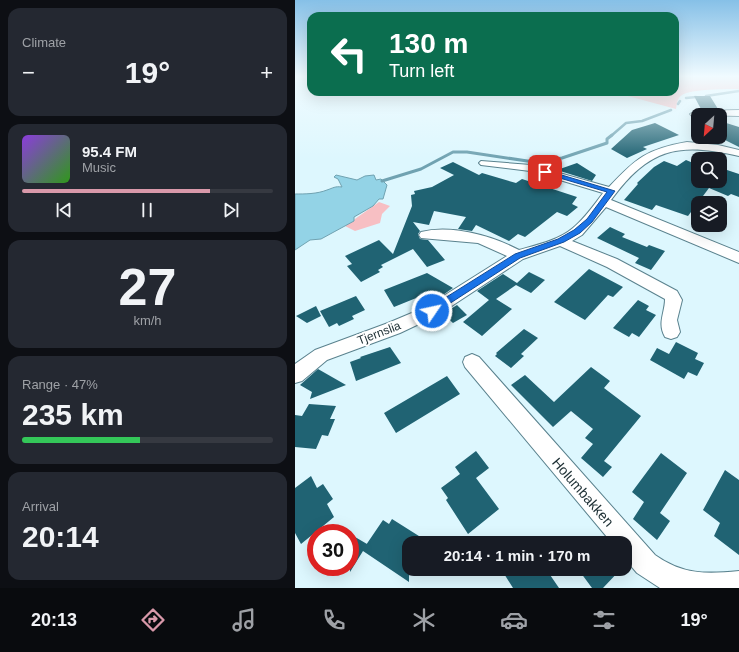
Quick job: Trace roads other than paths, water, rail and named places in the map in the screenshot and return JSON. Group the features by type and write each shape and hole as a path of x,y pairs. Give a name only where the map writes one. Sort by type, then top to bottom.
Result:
{"street":[{"path":"727,113 739,113"},
{"name":"Tjernslia","path":"295,375 321,355 394,328 432,311 517,256 561,240 577,232 633,168 652,155 664,150 687,145 701,145 739,153"},
{"path":"485,163 531,168 607,196 739,258"},
{"path":"426,235 445,235 494,243 517,256"},
{"path":"561,240 612,263 671,295 674,300 669,320 671,332"},
{"name":"Holumbakken","path":"472,362 646,564 661,576 676,582 696,586 713,587 739,584"}],"water":[{"path":"336,175 357,180 365,176 374,175 376,180 381,179 387,185 383,199 379,199 373,206 354,217 354,221 321,239 310,240 295,250 295,194 315,193 336,187 342,187 338,179 334,177"}],"waterway":[{"path":"611,136 626,123 642,121 671,110"},
{"path":"382,181 421,169 453,152 467,152 534,162 562,158 607,143 607,139 612,135"}]}
